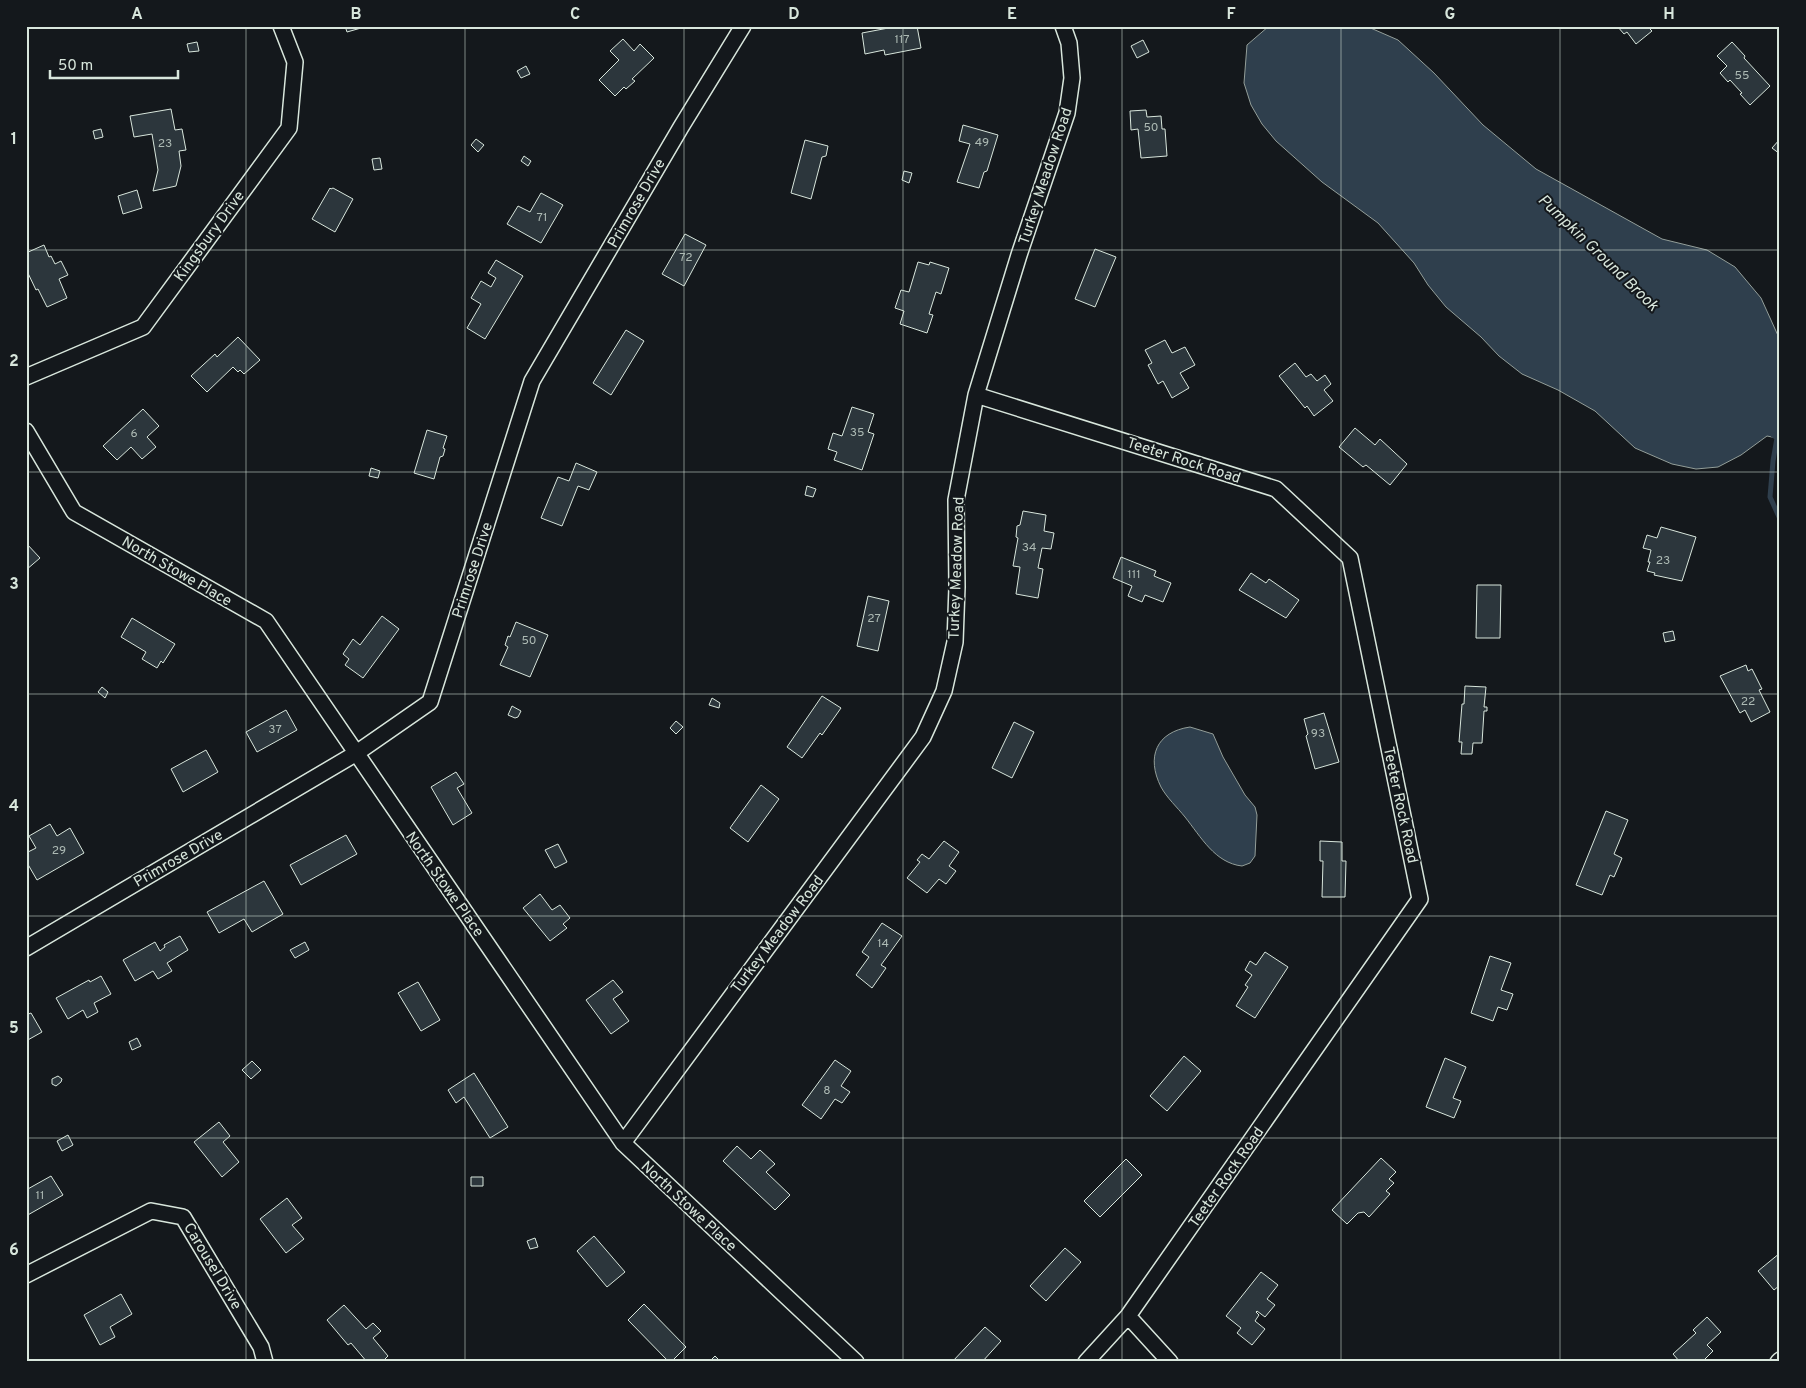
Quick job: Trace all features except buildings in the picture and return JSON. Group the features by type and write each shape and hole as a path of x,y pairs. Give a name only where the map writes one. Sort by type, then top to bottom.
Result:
{"street":[{"name":"Kingsbury Drive","path":"26,376 143,327 289,128 294,62 281,26"},
{"name":"Primrose Drive","path":"26,948 355,754 430,702 532,381 681,126 743,26"},
{"name":"Turkey Meadow Road","path":"623,1143 924,737 944,691 955,642 957,587 956,500 976,395 1019,255 1067,113 1072,78 1068,43 1063,26"},
{"name":"Teeter Rock Road","path":"976,395 1276,489 1350,558 1420,899 1128,1316 1086,1362"},
{"name":"North Stowe Place","path":"26,431 74,512 266,621 355,754 623,1143 856,1362"},
{"name":"Carousel Drive","path":"26,1275 151,1212 183,1216 261,1347 264,1362"},
{"path":"1128,1316 1170,1362"}],"water":[{"path":"1269,26 1366,26 1398,40 1434,73 1483,125 1536,169 1662,239 1707,250 1735,267 1761,298 1780,340 1780,433 1777,438 1767,436 1741,455 1718,467 1696,469 1672,464 1635,448 1595,411 1558,390 1522,374 1499,356 1481,337 1446,307 1428,285 1414,263 1378,223 1322,182 1276,141 1262,124 1251,105 1244,83 1247,45"},
{"path":"1190,727 1213,734 1223,757 1245,795 1255,807 1257,815 1255,856 1250,863 1242,866 1232,864 1216,854 1203,841 1161,787 1154,766 1157,748 1169,734"}],"waterway":[{"name":"Pumpkin Ground Brook","path":"1773,435 1777,438 1770,497 1780,519"}]}
